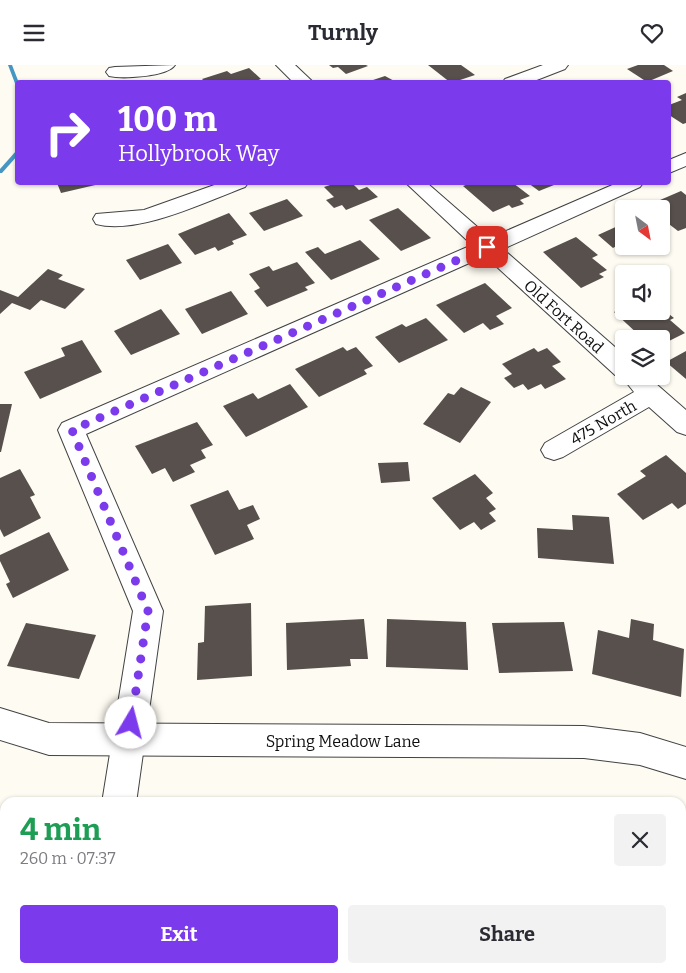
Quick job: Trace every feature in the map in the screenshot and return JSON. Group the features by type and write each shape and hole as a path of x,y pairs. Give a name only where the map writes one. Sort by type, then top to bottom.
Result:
{"street":[{"path":"115,72 150,70 166,65"},
{"path":"285,65 302,80"},
{"path":"512,77 559,65"},
{"path":"671,166 686,159"},
{"path":"103,219 146,216 232,185"},
{"name":"Old Fort Road","path":"418,185 615,361"},
{"path":"120,797 148,611 72,430 628,185"},
{"path":"641,385 686,425"},
{"name":"475 North","path":"554,450 651,394"},
{"name":"Spring Meadow Lane","path":"0,723 48,739 584,742 640,749 686,763"}],"building":[{"path":"329,65 368,66 346,74 338,67 333,68"},
{"path":"428,65 461,65 475,75 460,80 447,80"},
{"path":"638,65 664,65 673,71 652,80 644,80 627,69"},
{"path":"249,68 261,79 202,79 227,71 231,74"},
{"path":"385,76 392,80 373,80"},
{"path":"686,93 686,123 683,124 671,116 671,104 682,100 677,97"},
{"path":"58,185 95,185 61,193"},
{"path":"330,185 354,185 359,190 367,187 378,197 346,210 342,205 334,208 326,200 334,197 324,187"},
{"path":"516,185 530,196 520,200 524,204 512,208 509,205 493,212 463,186"},
{"path":"531,185 554,185 539,191"},
{"path":"681,191 686,195 686,228 678,231 670,225 670,200 660,200"},
{"path":"287,199 303,216 264,231 249,213"},
{"path":"398,208 431,238 401,251 369,220"},
{"path":"229,213 247,235 232,241 234,244 218,251 215,247 195,255 178,234"},
{"path":"615,227 615,247 613,248 598,235"},
{"path":"576,237 598,255 592,258 607,270 599,274 604,277 581,288 543,252"},
{"path":"360,240 380,259 331,280 305,252 318,247 325,254"},
{"path":"168,244 182,263 140,280 126,260"},
{"path":"297,262 315,283 305,287 308,290 267,307 254,291 260,288 249,274 269,266 273,271"},
{"path":"48,269 63,275 58,279 85,289 65,309 41,300 30,310 12,303 0,314 0,290 18,297"},
{"path":"485,283 512,308 496,316 504,324 490,330 483,323 464,333 436,305"},
{"path":"231,291 248,314 202,334 185,309"},
{"path":"161,309 180,334 131,355 114,331"},
{"path":"426,318 448,340 399,363 375,337 402,324 406,327"},
{"path":"623,320 670,320 685,333 670,340 670,330 634,330"},
{"path":"82,340 102,372 40,399 24,372 65,356 61,348"},
{"path":"343,347 347,351 356,347 373,366 364,370 367,374 319,397 295,369"},
{"path":"534,348 538,352 547,348 561,362 552,366 566,379 545,389 541,384 528,390 523,384 514,388 504,378 512,374 502,364"},
{"path":"686,351 686,379 670,365 670,360"},
{"path":"290,384 308,407 246,437 223,406 253,393 258,399"},
{"path":"461,387 491,402 460,443 423,424 448,393 454,395"},
{"path":"0,404 12,404 1,452 0,452"},
{"path":"197,422 213,445 201,450 206,458 190,465 195,472 173,482 165,468 152,474 135,446"},
{"path":"666,455 686,473 686,504 678,509 672,503 643,520 617,494 646,476 640,471"},
{"path":"408,462 410,481 381,483 378,463"},
{"path":"20,469 35,495 30,497 41,518 4,537 0,529 0,478"},
{"path":"475,474 493,493 486,498 496,509 489,513 496,521 481,530 474,522 460,530 432,498"},
{"path":"228,490 239,510 253,505 260,519 247,525 254,539 215,555 190,505"},
{"path":"572,515 609,517 614,564 538,558 537,528 573,530"},
{"path":"49,532 69,570 13,598 6,584 10,582 0,561 0,555"},
{"path":"251,603 252,676 197,680 198,643 204,642 205,606"},
{"path":"364,619 368,659 350,659 351,666 287,670 286,623"},
{"path":"387,619 466,622 468,670 386,667"},
{"path":"631,619 654,624 653,640 684,649 681,697 592,674 598,630 629,638"},
{"path":"564,622 573,671 499,673 492,623"},
{"path":"26,623 96,635 79,679 7,666"}],"waterway":[{"path":"10,65 16,80"},
{"path":"0,172 15,155"}],"route":[{"path":"131,723 148,611 72,430 487,247"}]}
